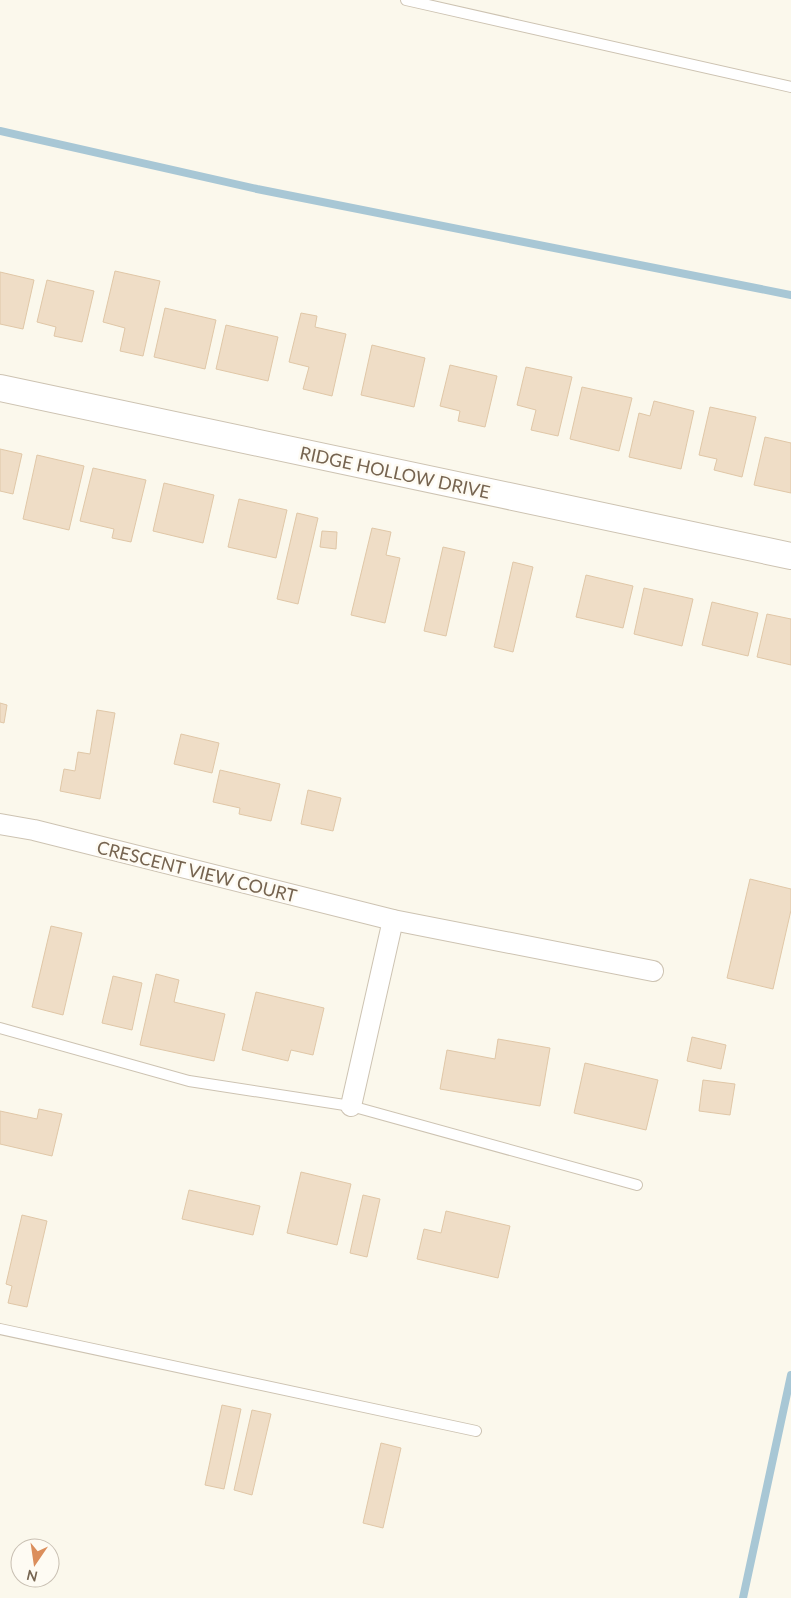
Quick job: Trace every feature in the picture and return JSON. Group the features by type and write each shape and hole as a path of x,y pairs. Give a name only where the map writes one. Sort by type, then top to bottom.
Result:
{"street":[{"name":"RIDGE HOLLOW DRIVE","path":"0,388 791,556"},
{"name":"CRESCENT VIEW COURT","path":"0,824 34,830 393,920 653,971"},
{"path":"351,1106 393,920"}],"lane":[{"path":"406,0 791,87"},
{"path":"0,1028 189,1081 351,1106 637,1185"},
{"path":"0,1329 476,1431"}],"building":[{"path":"115,271 160,281 143,356 120,351 125,328 103,322"},
{"path":"0,272 34,280 23,329 0,324"},
{"path":"47,280 94,291 82,342 54,336 56,327 37,322"},
{"path":"165,308 216,320 205,369 154,357"},
{"path":"301,313 317,316 315,327 346,334 332,396 303,389 309,367 289,362"},
{"path":"226,325 278,337 268,381 216,369"},
{"path":"372,345 425,358 414,407 361,395"},
{"path":"450,365 497,376 485,427 458,421 460,411 440,406"},
{"path":"526,367 572,377 558,436 531,430 536,410 517,405"},
{"path":"582,387 632,398 619,451 570,439"},
{"path":"654,401 694,411 681,469 629,457 639,413 650,416"},
{"path":"710,407 756,417 742,477 714,470 717,459 699,455"},
{"path":"765,437 791,443 791,493 754,485"},
{"path":"0,449 22,454 13,494 0,491"},
{"path":"37,455 84,466 69,530 23,519"},
{"path":"93,468 146,480 131,542 112,538 114,529 80,521"},
{"path":"164,483 214,495 203,543 153,531"},
{"path":"239,499 287,510 276,558 228,547"},
{"path":"297,513 318,518 298,604 277,599"},
{"path":"372,528 391,532 386,555 400,558 385,623 351,615"},
{"path":"322,531 337,532 336,549 320,547"},
{"path":"443,547 465,552 446,636 424,631"},
{"path":"513,562 533,567 513,652 494,647"},
{"path":"586,575 633,586 623,628 576,617"},
{"path":"644,588 693,599 682,646 634,634"},
{"path":"712,602 758,613 748,656 702,645"},
{"path":"767,614 791,619 791,665 757,657"},
{"path":"0,703 7,705 4,723 0,722"},
{"path":"97,710 115,713 100,799 60,791 64,769 75,771 78,752 90,754"},
{"path":"181,734 219,743 212,773 174,764"},
{"path":"220,770 280,784 271,821 239,814 240,808 213,802"},
{"path":"308,790 341,798 333,831 301,824"},
{"path":"750,879 791,889 791,910 773,989 727,978"},
{"path":"51,926 82,933 63,1015 32,1007"},
{"path":"156,974 179,980 174,1002 225,1014 214,1061 140,1045"},
{"path":"113,976 142,983 132,1030 102,1023"},
{"path":"256,992 324,1008 313,1055 291,1050 288,1061 242,1050"},
{"path":"692,1037 726,1045 721,1069 687,1061"},
{"path":"498,1039 550,1048 540,1106 440,1089 447,1050 495,1059"},
{"path":"585,1063 658,1080 646,1130 574,1113"},
{"path":"703,1080 735,1084 730,1115 699,1111"},
{"path":"39,1109 62,1114 52,1156 0,1144 0,1111 37,1119"},
{"path":"301,1172 351,1184 337,1245 287,1233"},
{"path":"189,1190 260,1206 253,1235 182,1219"},
{"path":"363,1195 380,1199 367,1257 350,1253"},
{"path":"446,1211 510,1226 498,1278 417,1259 424,1229 441,1233"},
{"path":"22,1215 47,1221 27,1307 8,1303 12,1286 6,1284"},
{"path":"222,1405 241,1409 224,1489 205,1485"},
{"path":"252,1410 271,1414 252,1495 234,1490"},
{"path":"381,1443 401,1448 383,1528 363,1523"}],"waterway":[{"path":"0,131 257,189 791,295"},
{"path":"743,1598 791,1375"}]}
